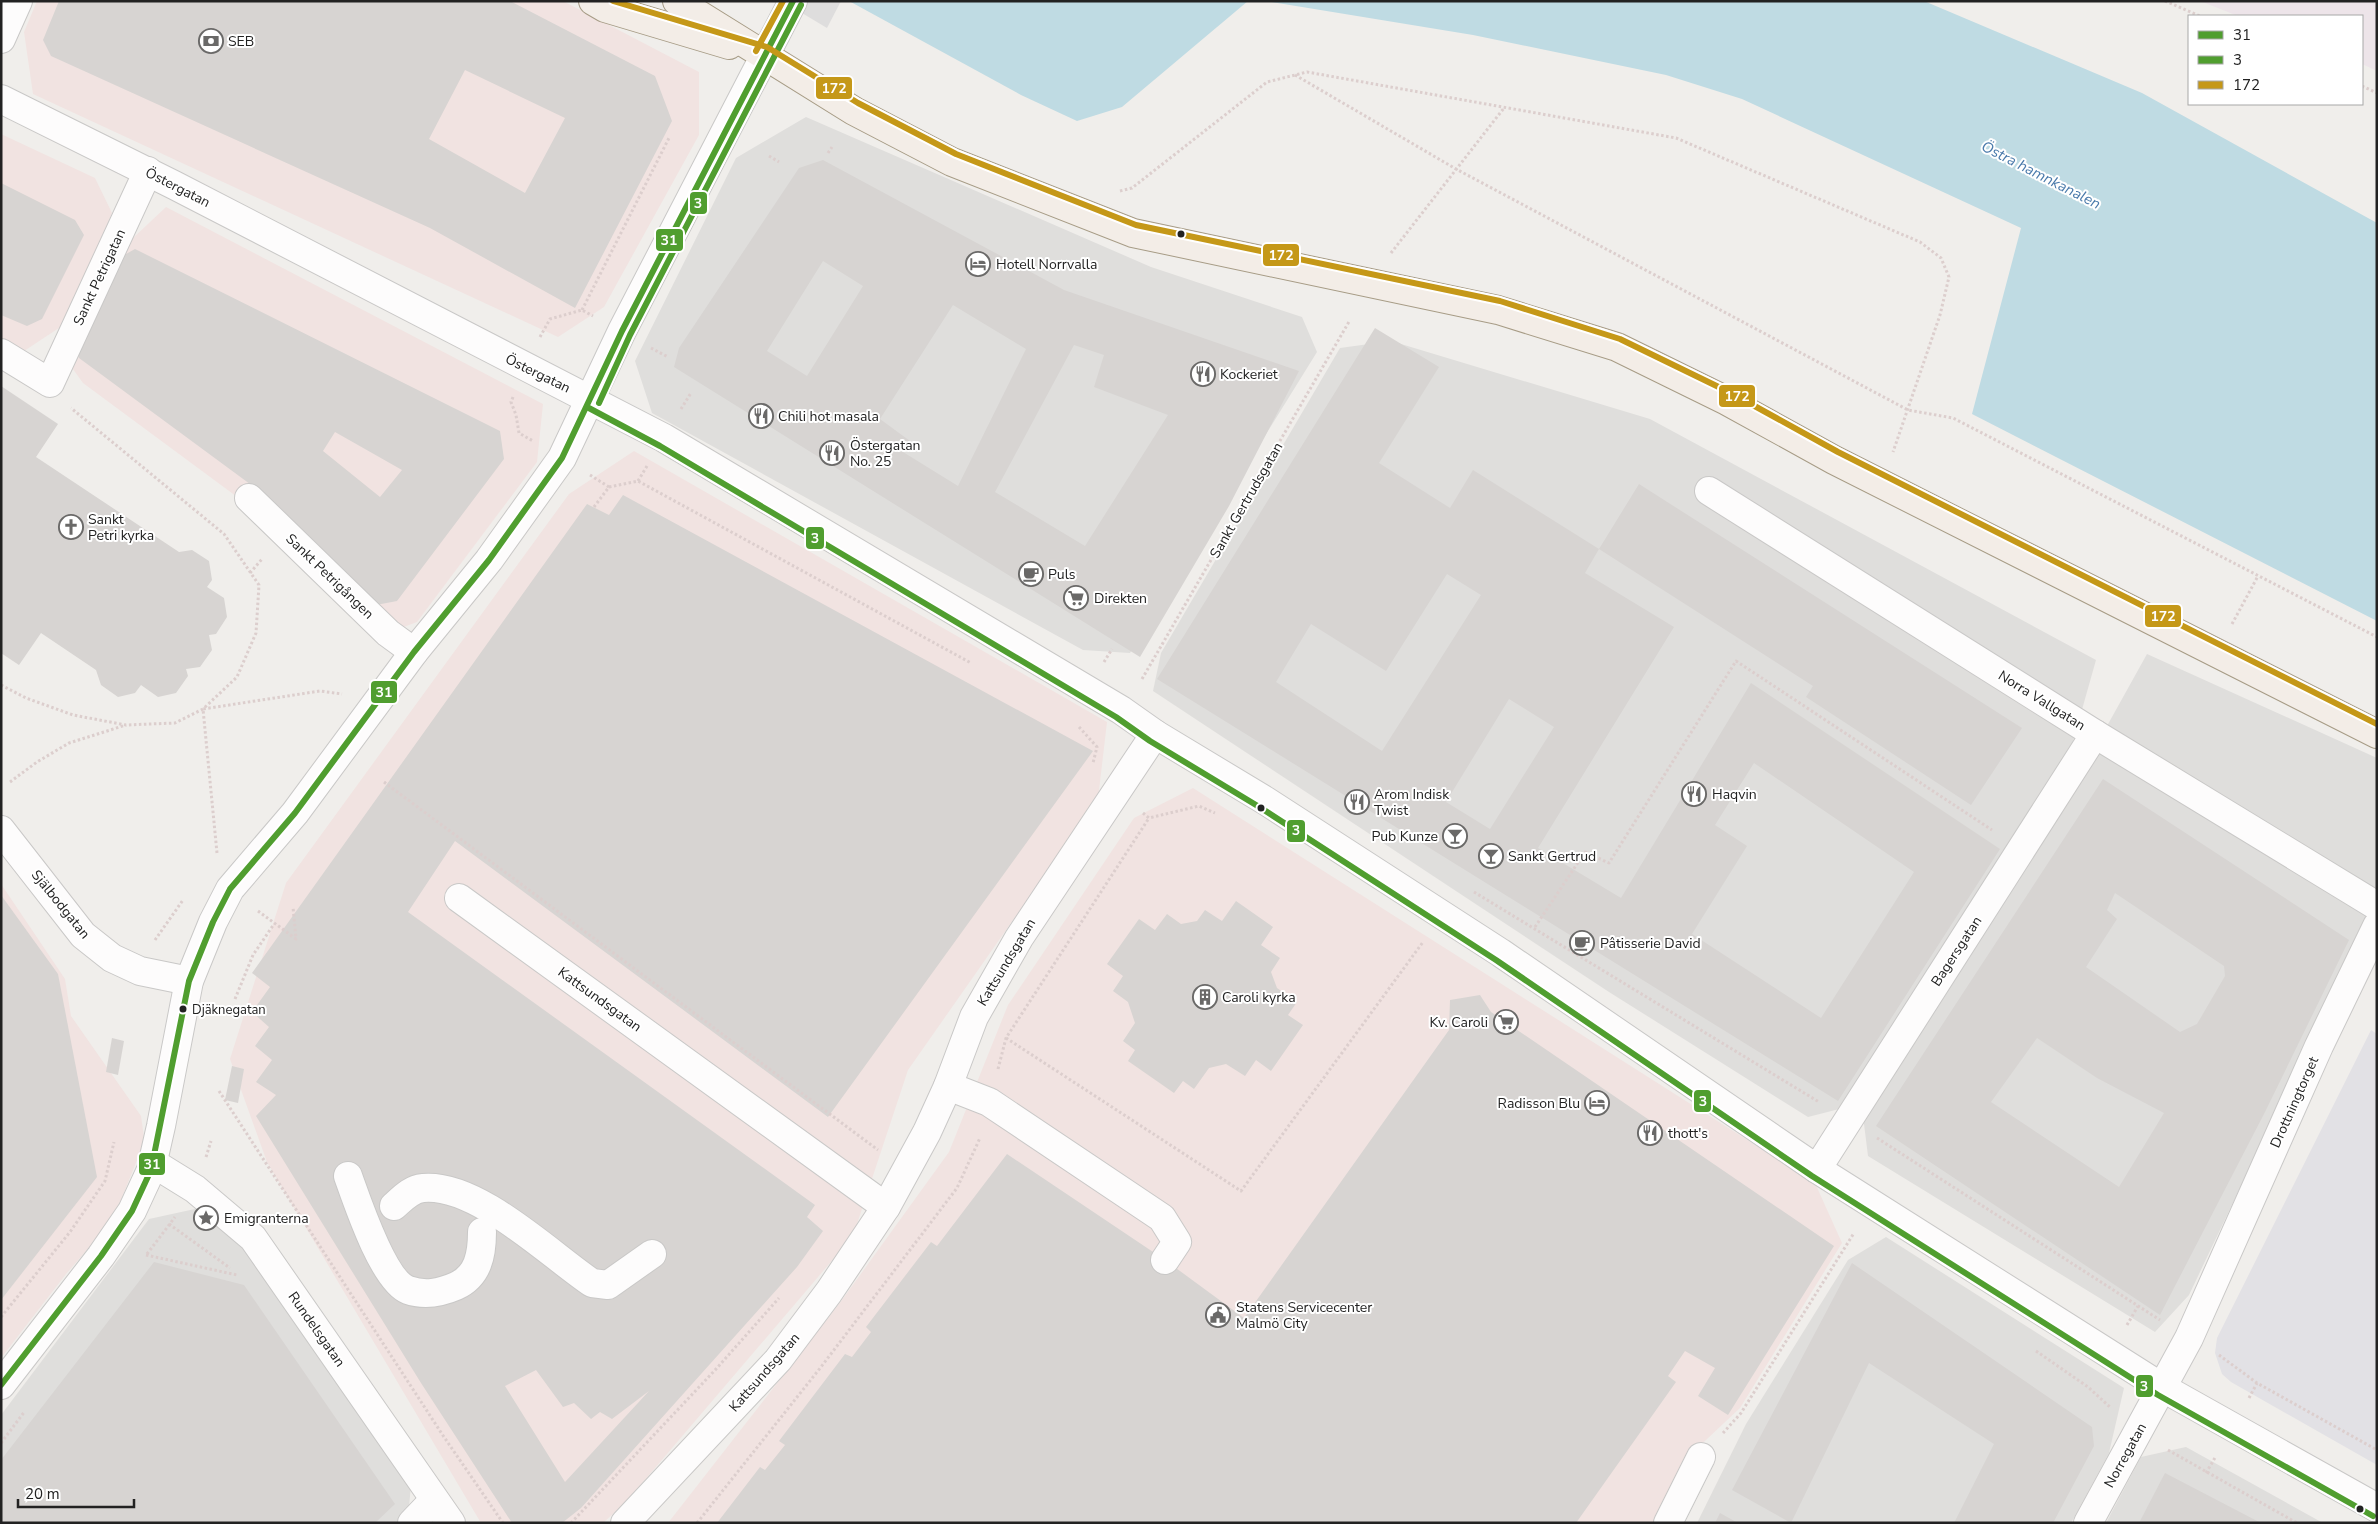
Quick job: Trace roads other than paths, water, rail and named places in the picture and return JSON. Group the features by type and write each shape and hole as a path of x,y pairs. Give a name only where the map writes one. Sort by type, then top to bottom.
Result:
{"main road":[{"path":"593,1 605,8 764,55"},
{"path":"677,1 854,111 952,162 1133,233 1498,310 1617,347 1727,401 1843,464 2377,734"}],"street":[{"path":"1,39 18,1"},
{"path":"1,1385 101,1256 132,1211 154,1163 189,982 213,922 230,889 295,813 414,652 489,560 562,458 622,332 726,134 791,4"},
{"name":"Östergatan","path":"1,99 148,171 515,363 591,399 681,448 1121,710 1155,734 1266,801 1501,953 1817,1169 2163,1388 2377,1508"},
{"name":"Sankt Petrigatan","path":"1,353 50,383 148,171"},
{"name":"Norra Vallgatan","path":"1709,491 2095,734 2377,906"},
{"name":"Sankt Petrigången","path":"249,498 388,632 414,652"},
{"name":"Kattsundsgatan","path":"625,1523 778,1360 828,1292 886,1207 927,1132 948,1086 974,1018 1018,938 1155,734"},
{"name":"Bagersgatan","path":"1817,1169 2095,734"},
{"name":"Själbodgatan","path":"1,830 83,935 90,941 112,958 140,970 189,982"},
{"name":"Kattsundsgatan","path":"460,898 886,1207"},
{"name":"Drottningtorget","path":"2163,1388 2189,1338 2320,1046 2377,926"},
{"path":"948,1086 989,1102 1162,1218 1177,1242 1165,1260"},
{"name":"Rundelsgatan","path":"154,1163 195,1189 253,1238 451,1523"},
{"path":"348,1176 384,1264 407,1289 437,1294 467,1281 482,1255 482,1232"},
{"path":"394,1206 407,1194 423,1188 454,1190 496,1212 592,1283 608,1285 652,1254"},
{"name":"Norregatan","path":"2088,1523 2163,1388"},
{"path":"1668,1523 1701,1457"},
{"path":"412,1523 434,1500"}],"water":[{"path":"849,1 1248,1 1122,107 1077,121 1021,95"},
{"name":"Östra hamnkanalen","path":"1266,1 1924,1 2142,93 2377,223 2377,621 1972,414 2021,228 1742,99 1666,75 1473,35"}],"place":[{"name":"SEB","path":"211,41"},
{"name":"Hotell Norrvalla","path":"978,264"},
{"name":"Kockeriet","path":"1203,374"},
{"name":"Chili hot masala","path":"761,416"},
{"name":"Östergatan No. 25","path":"832,453"},
{"name":"Sankt Petri kyrka","path":"71,527"},
{"name":"Puls","path":"1031,574"},
{"name":"Direkten","path":"1076,598"},
{"name":"Haqvin","path":"1694,794"},
{"name":"Arom Indisk Twist","path":"1357,802"},
{"name":"Pub Kunze","path":"1455,836"},
{"name":"Sankt Gertrud","path":"1491,856"},
{"name":"Pâtisserie David","path":"1582,943"},
{"name":"Caroli kyrka","path":"1205,997"},
{"name":"Djäknegatan","path":"183,1009"},
{"name":"Kv. Caroli","path":"1506,1022"},
{"name":"Radisson Blu","path":"1597,1103"},
{"name":"thott's","path":"1650,1133"},
{"name":"Emigranterna","path":"206,1218"},
{"name":"Statens Servicecenter Malmö City","path":"1218,1315"}]}
